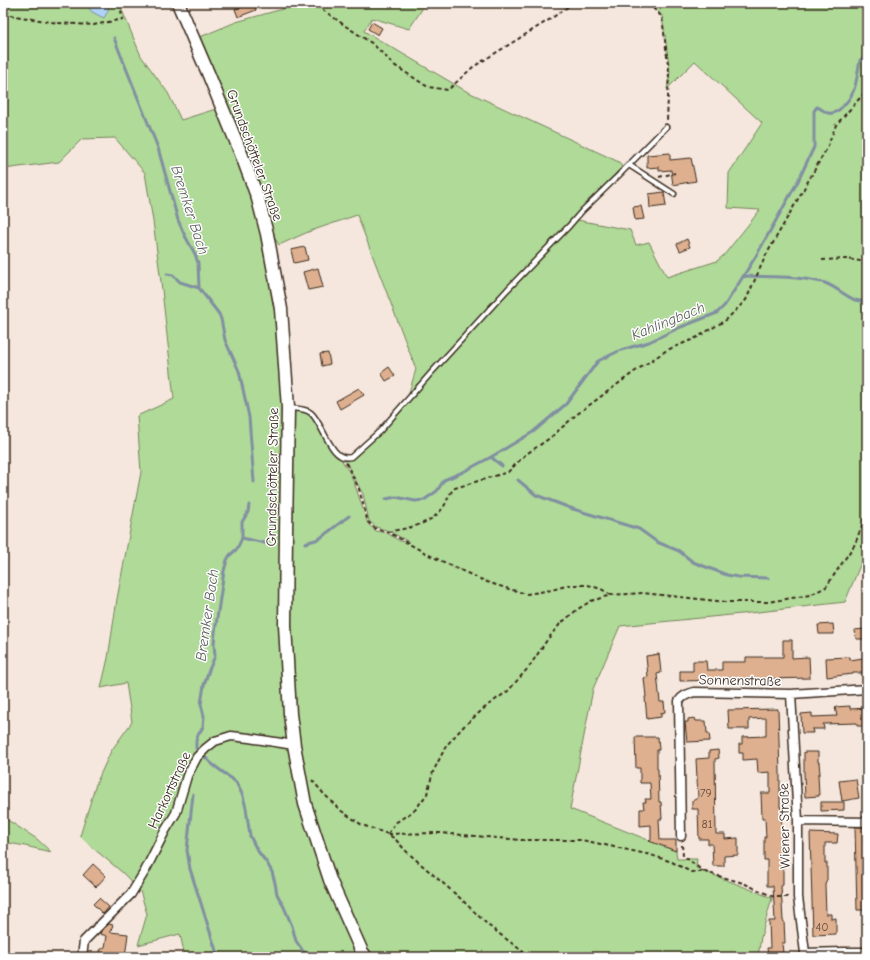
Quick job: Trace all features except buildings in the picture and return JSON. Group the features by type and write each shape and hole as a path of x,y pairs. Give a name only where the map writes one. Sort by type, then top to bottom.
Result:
{"main road":[{"name":"Grundschötteler Straße","path":"178,3 242,156 258,199 267,234 281,309 288,408 285,625 290,714 294,745 305,804 330,880 362,952 366,957"}],"street":[{"name":"Sonnenstraße","path":"682,836 679,701 682,697 686,694 694,692 790,694 867,689"},
{"name":"Wiener Straße","path":"790,694 798,821 798,897 804,955"},
{"name":"Harkortstraße","path":"82,957 84,940 130,894 145,871 164,831 176,813 187,776 197,757 205,749 215,741 232,736 294,745"},
{"path":"798,821 867,822"},
{"path":"804,955 867,952"}],"lane":[{"path":"288,408 301,409 312,414 335,452 343,458 351,457 380,431 507,290 582,211 666,127"},
{"path":"629,165 674,194"}],"path":[{"path":"3,14 58,23 94,25 123,19 119,3"},
{"path":"320,3 323,10 373,44 394,66 428,87 448,90 473,67 552,18 573,3"},
{"path":"648,3 662,17 669,72 666,127"},
{"path":"388,532 424,524 442,509 450,492 455,488 508,472 525,455 550,438 576,415 634,372 667,350 694,339 726,320 746,300 765,257 827,148 836,125 867,90"},
{"path":"650,178 675,173"},
{"path":"822,260 846,259 867,262"},
{"path":"343,458 358,489 368,522 376,529 388,532 428,555 458,569 487,582 509,589 527,594 552,590 569,585 588,585 601,589 611,595"},
{"path":"388,834 395,822 415,810 427,794 433,772 446,746 464,726 488,705 508,691 529,667 560,624 578,609 590,601 611,595 643,592 726,602 768,602 810,595 826,586 855,544 867,512"},
{"path":"310,777 340,810 362,825 388,834 396,840 407,852 460,898 489,926 530,957"},
{"path":"388,834 440,833 520,840 582,840 651,855 672,862 691,872 705,872 743,883 774,897 798,897"},
{"path":"682,836 683,856 705,872"}],"green space":[{"path":"3,3 119,3 141,56 168,93 181,120 219,108 242,156 281,309 290,625 292,411 301,411 311,415 334,454 341,459 351,475 368,524 376,531 387,533 400,541 409,542 389,531 376,527 369,521 363,494 344,459 351,458 402,409 507,291 577,220 630,230 636,245 649,242 667,277 717,261 724,255 760,210 728,208 729,173 762,123 695,61 667,89 670,72 662,16 651,3 867,3 867,548 845,602 620,626 593,689 570,809 676,851 677,859 697,859 696,868 772,898 761,937 758,957 185,957 180,934 138,945 147,914 140,891 123,873 80,836 96,784 111,751 132,722 126,683 101,688 108,658 117,599 141,472 137,416 174,399 153,221 145,173 115,138 82,139 59,162 3,169"},
{"path":"304,3 426,3 409,29 372,18 364,31 466,91 619,162 622,167 409,393 416,369 357,215 308,232 279,245 272,234 215,74 200,37 236,22"},
{"path":"3,817 37,839 51,852 3,842"}],"water":[{"path":"85,3 109,3 108,11 104,18 92,12"}],"waterway":[{"name":"Bremker Bach","path":"114,38 158,148 178,220 195,254 198,263 199,288 219,314 225,340 239,371 249,417 254,482"},
{"name":"Kahlingbach","path":"386,499 396,497 415,501 424,500 437,491 444,480 491,457 533,432 566,404 598,361 621,350 649,342 681,327 717,313 725,305 756,256 798,181 814,147 814,111 817,107 828,113 833,113 846,103 855,87 860,60 867,56"},
{"path":"167,274 173,275 180,282 199,288"},
{"path":"743,277 784,277 813,280 831,285 846,296 855,300 867,302"},
{"path":"491,457 502,466"},
{"path":"518,480 536,495 573,509 639,529 657,542 679,551 693,562 727,575 768,578"},
{"name":"Bremker Bach","path":"249,505 248,512 242,522 242,538 237,549 227,560 224,571 215,632 215,656 204,685 201,704 204,716 203,727 198,735 196,748 212,764 236,782 243,796 250,836 257,850 272,872 277,894 292,926 296,941 303,951 312,957"},
{"path":"305,543 319,539 349,516"},
{"path":"242,538 269,544"},
{"path":"193,794 187,850 190,869 218,957"}]}
